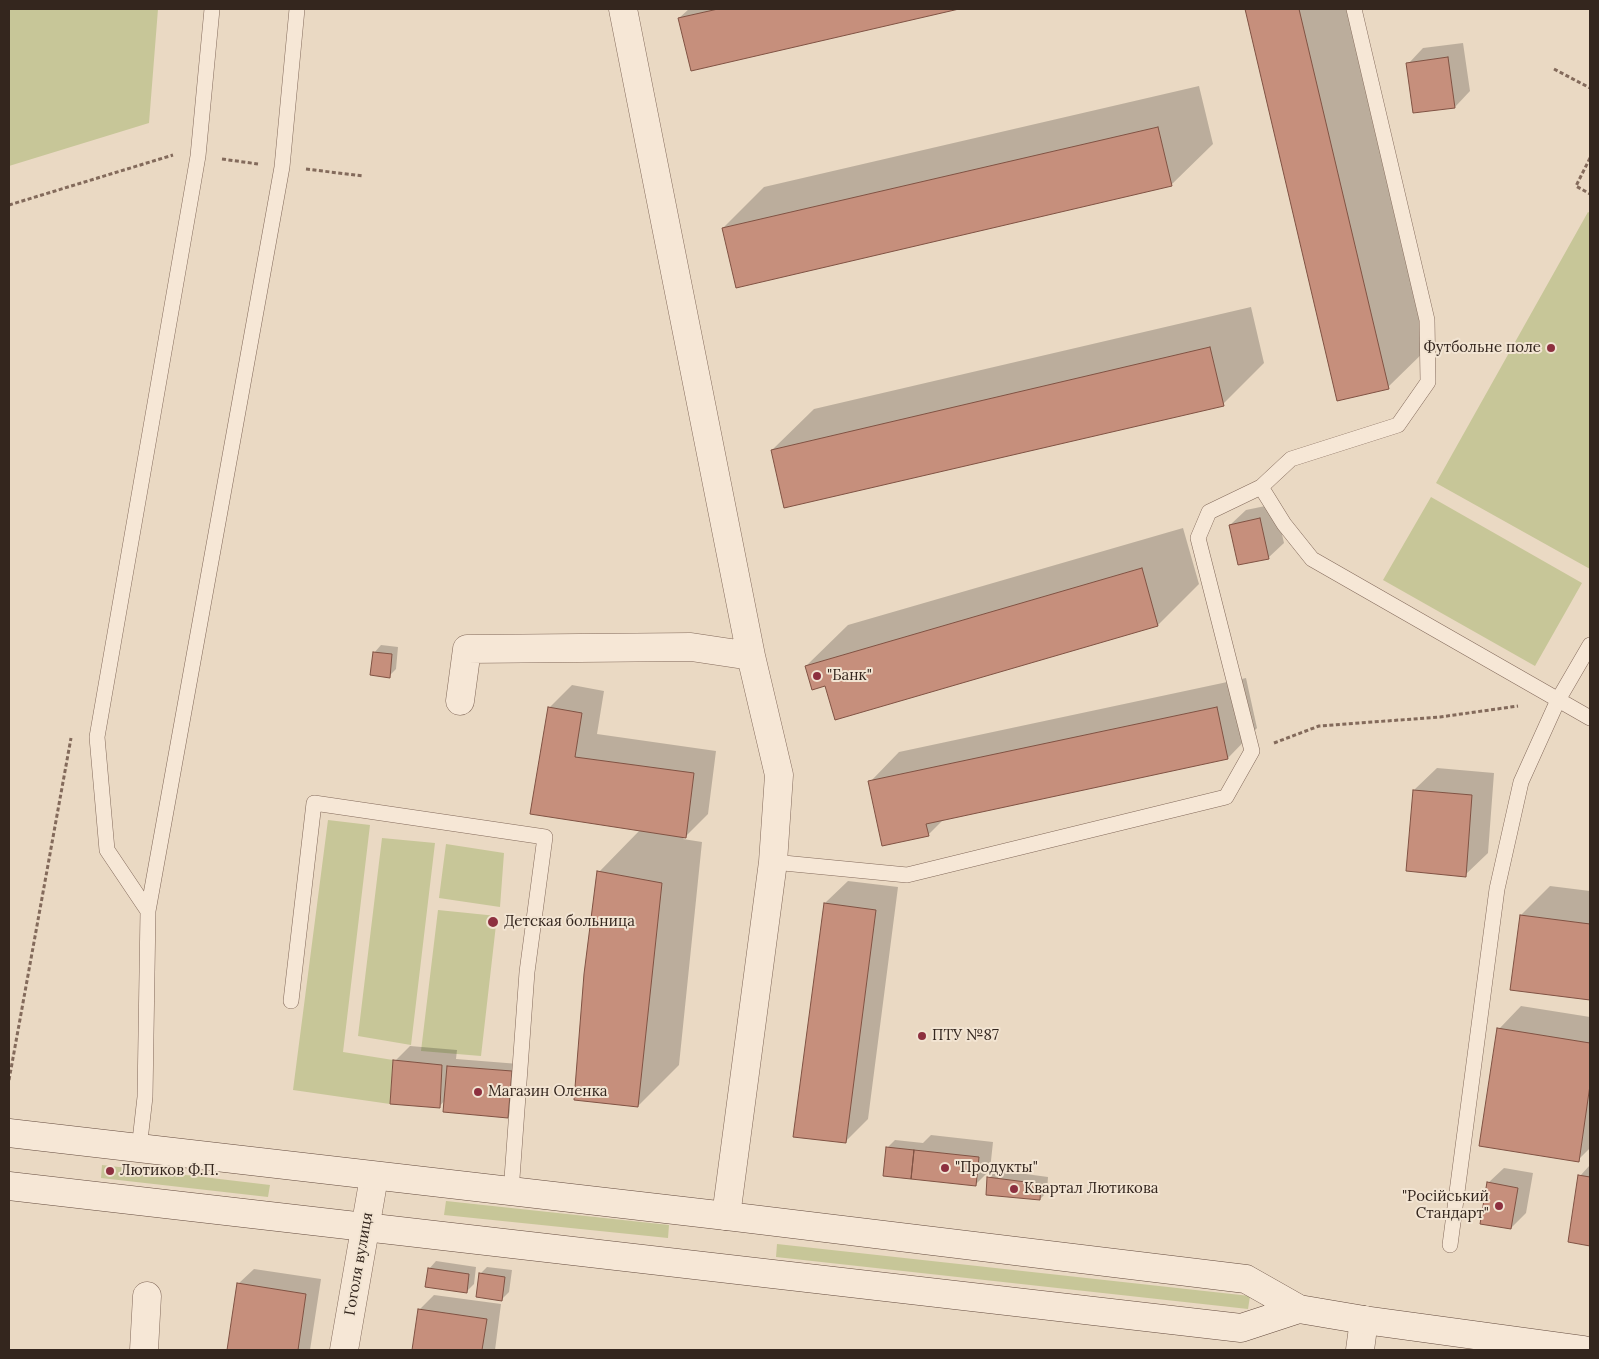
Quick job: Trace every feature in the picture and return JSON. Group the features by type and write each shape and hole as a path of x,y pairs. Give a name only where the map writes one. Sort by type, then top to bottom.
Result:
{"street":[{"path":"623,9 751,656 779,775 772,862 726,1216"},
{"path":"460,701 468,649 691,647 751,656"},
{"path":"9,1133 374,1177 726,1216 1246,1279 1299,1309 1364,1320 1584,1350"},
{"name":"Гоголя вулиця","path":"344,1350 374,1177"},
{"path":"9,1186 1241,1328 1299,1309"},
{"path":"144,1350 147,1296"},
{"path":"1360,1350 1364,1320"}],"lane":[{"path":"148,911 107,850 97,737 198,156 212,9"},
{"path":"140,1149 145,1097 148,911 282,167 297,9"},
{"path":"772,862 908,875 1226,797 1252,751 1198,538 1209,512 1261,487 1290,459 1398,425 1428,382 1427,320 1354,9"},
{"path":"1261,487 1284,524 1312,559 1590,718"},
{"path":"1450,1245 1497,889 1521,782 1558,700 1590,646"},
{"path":"291,1001 314,803 544,837 527,972 511,1192"}],"path":[{"path":"1554,69 1590,88"},
{"path":"9,205 177,154"},
{"path":"1590,158 1576,186 1590,194"},
{"path":"1252,751 1319,726 1440,717 1558,700"}],"green space":[{"path":"9,9 158,9 149,123 9,166"},
{"name":"Футбольне поле","path":"1588,212 1590,213 1590,569 1436,483"},
{"path":"1431,497 1582,583 1535,666 1383,580"},
{"path":"328,820 370,825 343,1052 393,1060 390,1104 293,1090"},
{"path":"382,838 435,843 411,1045 358,1036"},
{"path":"446,844 504,853 500,907 439,898"},
{"path":"438,910 497,916 481,1056 421,1051"},
{"path":"102,1165 270,1185 268,1197 101,1178"},
{"path":"446,1201 669,1225 668,1238 444,1215"},
{"path":"777,1244 1250,1296 1248,1309 776,1257"}],"building":[{"path":"718,9 959,9 691,71 678,18"},
{"path":"1245,9 1299,9 1389,389 1337,401"},
{"path":"1448,57 1455,108 1413,113 1406,63"},
{"path":"1158,127 1172,186 736,288 722,228"},
{"path":"1210,347 1224,406 784,508 771,450"},
{"path":"1260,518 1269,559 1238,565 1229,525"},
{"path":"1142,568 1158,626 835,720 825,686 812,690 805,666"},
{"path":"373,652 392,654 390,678 370,675"},
{"path":"548,707 582,713 575,757 694,773 686,838 530,814"},
{"path":"1217,707 1228,759 926,824 929,836 882,846 868,781"},
{"path":"1413,790 1472,795 1466,877 1406,871"},
{"name":"Детская больница","path":"597,871 662,883 638,1107 574,1100 584,974"},
{"path":"824,903 876,910 846,1143 793,1137"},
{"path":"1520,915 1590,924 1590,1000 1510,990"},
{"path":"1497,1028 1590,1043 1590,1085 1579,1162 1479,1146"},
{"path":"393,1060 442,1065 440,1108 390,1104"},
{"name":"Магазин Оленка","path":"447,1066 512,1071 508,1118 443,1112"},
{"path":"886,1147 914,1150 911,1179 883,1176"},
{"name":"\"Продукты\"","path":"914,1150 979,1157 976,1186 911,1179"},
{"path":"1578,1175 1590,1177 1590,1246 1568,1242"},
{"name":"Квартал Лютикова","path":"987,1177 1041,1184 1040,1200 986,1195"},
{"name":"\"Російський Стандарт\"","path":"1487,1182 1518,1188 1511,1229 1480,1224"},
{"path":"428,1268 469,1274 467,1293 425,1287"},
{"path":"479,1273 505,1277 502,1301 476,1297"},
{"path":"237,1283 306,1294 298,1350 227,1350"},
{"path":"418,1309 487,1319 482,1350 412,1350"}],"place":[{"name":"Футбольне поле","path":"1551,348"},
{"name":"\"Банк\"","path":"817,676"},
{"name":"Детская больница","path":"493,922"},
{"name":"ПТУ №87","path":"922,1036"},
{"name":"Магазин Оленка","path":"478,1092"},
{"name":"\"Продукты\"","path":"945,1168"},
{"name":"Лютиков Ф.П.","path":"110,1171"},
{"name":"Квартал Лютикова","path":"1014,1189"},
{"name":"\"Російський Стандарт\"","path":"1499,1206"}]}
